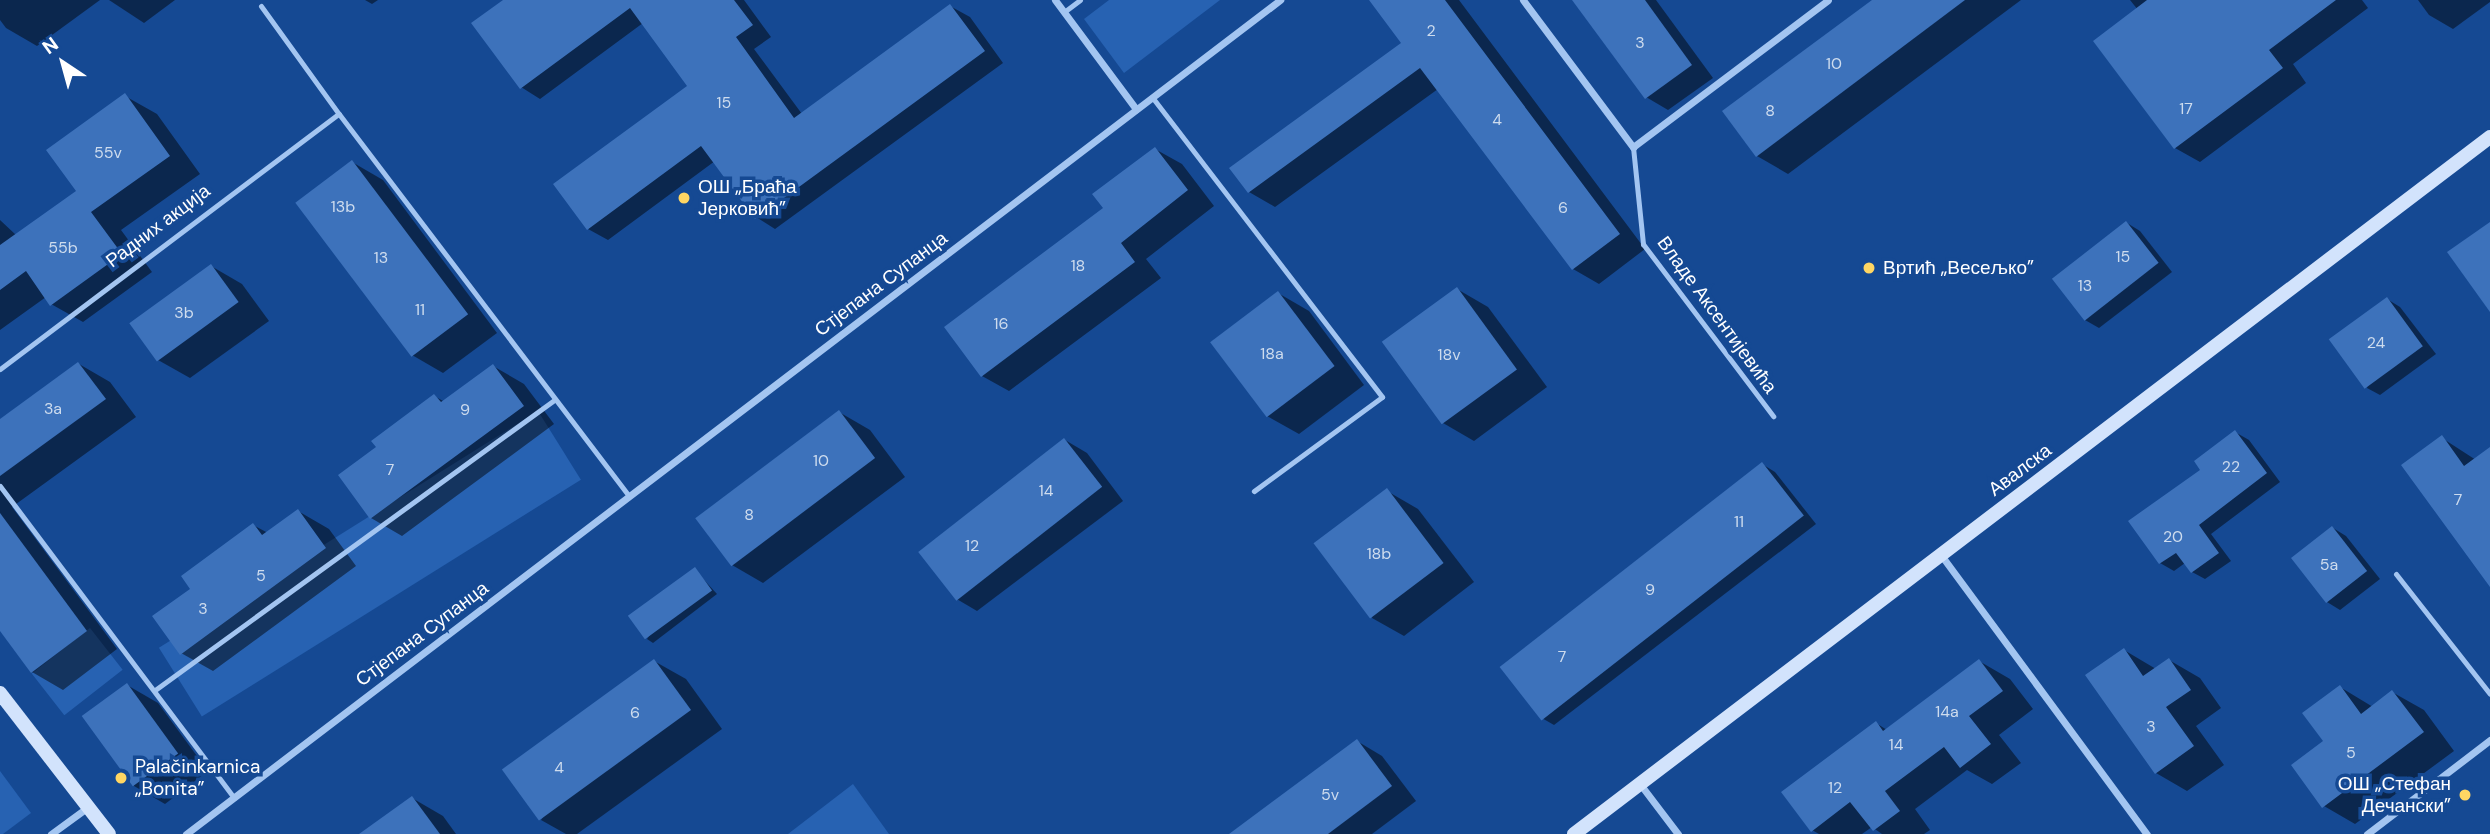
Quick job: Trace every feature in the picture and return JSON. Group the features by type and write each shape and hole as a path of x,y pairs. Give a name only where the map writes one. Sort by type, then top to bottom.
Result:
{"main road":[{"name":"Авалска","path":"1574,834 2490,137"},
{"path":"0,693 109,834"}],"street":[{"path":"1055,0 1136,109"},
{"name":"Стјепана Супанца","path":"186,834 1280,0"},
{"path":"1523,0 1633,147 1828,0"},
{"path":"1941,554 2147,834"},
{"path":"2367,834 2490,740"},
{"path":"1640,784 1678,834"},
{"path":"51,834 88,807"}],"lane":[{"path":"1064,12 1080,0"},
{"path":"261,6 339,114 629,496"},
{"path":"1152,97 1382,397 1254,491"},
{"name":"Радних акција","path":"0,369 339,114"},
{"name":"Владе Аксентијевића","path":"1633,147 1643,244 1773,416"},
{"path":"155,690 554,400"},
{"path":"0,486 234,797"},
{"path":"2396,574 2490,694"}],"shaded area":[{"path":"1109,0 1220,0 1124,73 1084,19"},
{"path":"538,411 581,480 202,717 159,648"},
{"path":"90,628 123,670 64,715 32,674"},
{"path":"0,771 31,813 3,834 0,834"},
{"path":"853,784 889,834 788,834"}],"building":[{"path":"503,0 734,0 753,25 736,37 794,118 950,4 985,51 755,219 701,146 587,230 553,184 687,86 630,8 520,89 471,23"},
{"path":"1369,0 1445,0 1620,234 1572,270 1420,68 1248,193 1229,168 1401,43"},
{"path":"1572,0 1645,0 1692,65 1645,99"},
{"path":"1872,0 1965,0 1756,157 1722,111"},
{"path":"2147,0 2336,0 2269,50 2283,68 2174,149 2093,41"},
{"path":"125,93 170,156 91,212 122,254 50,306 26,271 0,290 0,245 76,191 46,150"},
{"path":"1155,147 1188,190 1121,243 1135,262 981,377 944,327 1103,208 1092,194"},
{"path":"352,160 468,314 411,357 295,203"},
{"path":"2126,221 2159,263 2085,321 2052,279"},
{"path":"2490,222 2490,312 2447,252"},
{"path":"211,264 239,302 157,361 129,323"},
{"path":"1457,287 1517,370 1442,424 1382,342"},
{"path":"1278,291 1335,366 1267,417 1210,342"},
{"path":"2387,297 2423,346 2365,389 2329,339"},
{"path":"78,362 106,399 0,476 0,419"},
{"path":"493,364 524,406 370,519 338,475 376,447 371,441 434,394 441,402"},
{"path":"839,410 875,458 731,566 695,518"},
{"path":"2235,430 2267,473 2199,525 2219,553 2191,573 2176,553 2159,564 2128,521 2200,470 2194,461"},
{"path":"2442,435 2464,466 2490,447 2490,587 2401,465"},
{"path":"1064,438 1102,487 956,601 918,552"},
{"path":"1762,462 1804,516 1541,721 1500,667"},
{"path":"1387,488 1444,563 1370,618 1314,543"},
{"path":"298,509 326,548 180,655 152,616 190,589 181,576 253,523 262,535"},
{"path":"0,513 87,631 31,673 0,631"},
{"path":"2332,526 2367,571 2326,603 2291,558"},
{"path":"695,567 712,590 645,639 628,616"},
{"path":"2124,648 2143,676 2169,658 2191,690 2166,707 2194,746 2155,774 2085,675"},
{"path":"654,659 691,710 539,820 502,770"},
{"path":"1979,659 2003,691 1969,716 1991,744 1960,768 1944,747 1885,791 1900,811 1873,831 1850,802 1811,832 1781,792 1876,721 1883,731"},
{"path":"127,683 178,753 133,786 82,716"},
{"path":"2340,685 2361,714 2392,690 2424,732 2322,808 2291,765 2323,741 2302,713"},
{"path":"1357,739 1392,786 1328,834 1229,834"},
{"path":"412,796 440,834 359,834"}],"place":[{"name":"ОШ „Браћа Јерковић”","path":"684,198"},
{"name":"Вртић „Весељко”","path":"1869,268"},
{"name":"Palačinkarnica „Bonita”","path":"121,778"},
{"name":"ОШ „Стефан Дечански”","path":"2465,795"}]}
